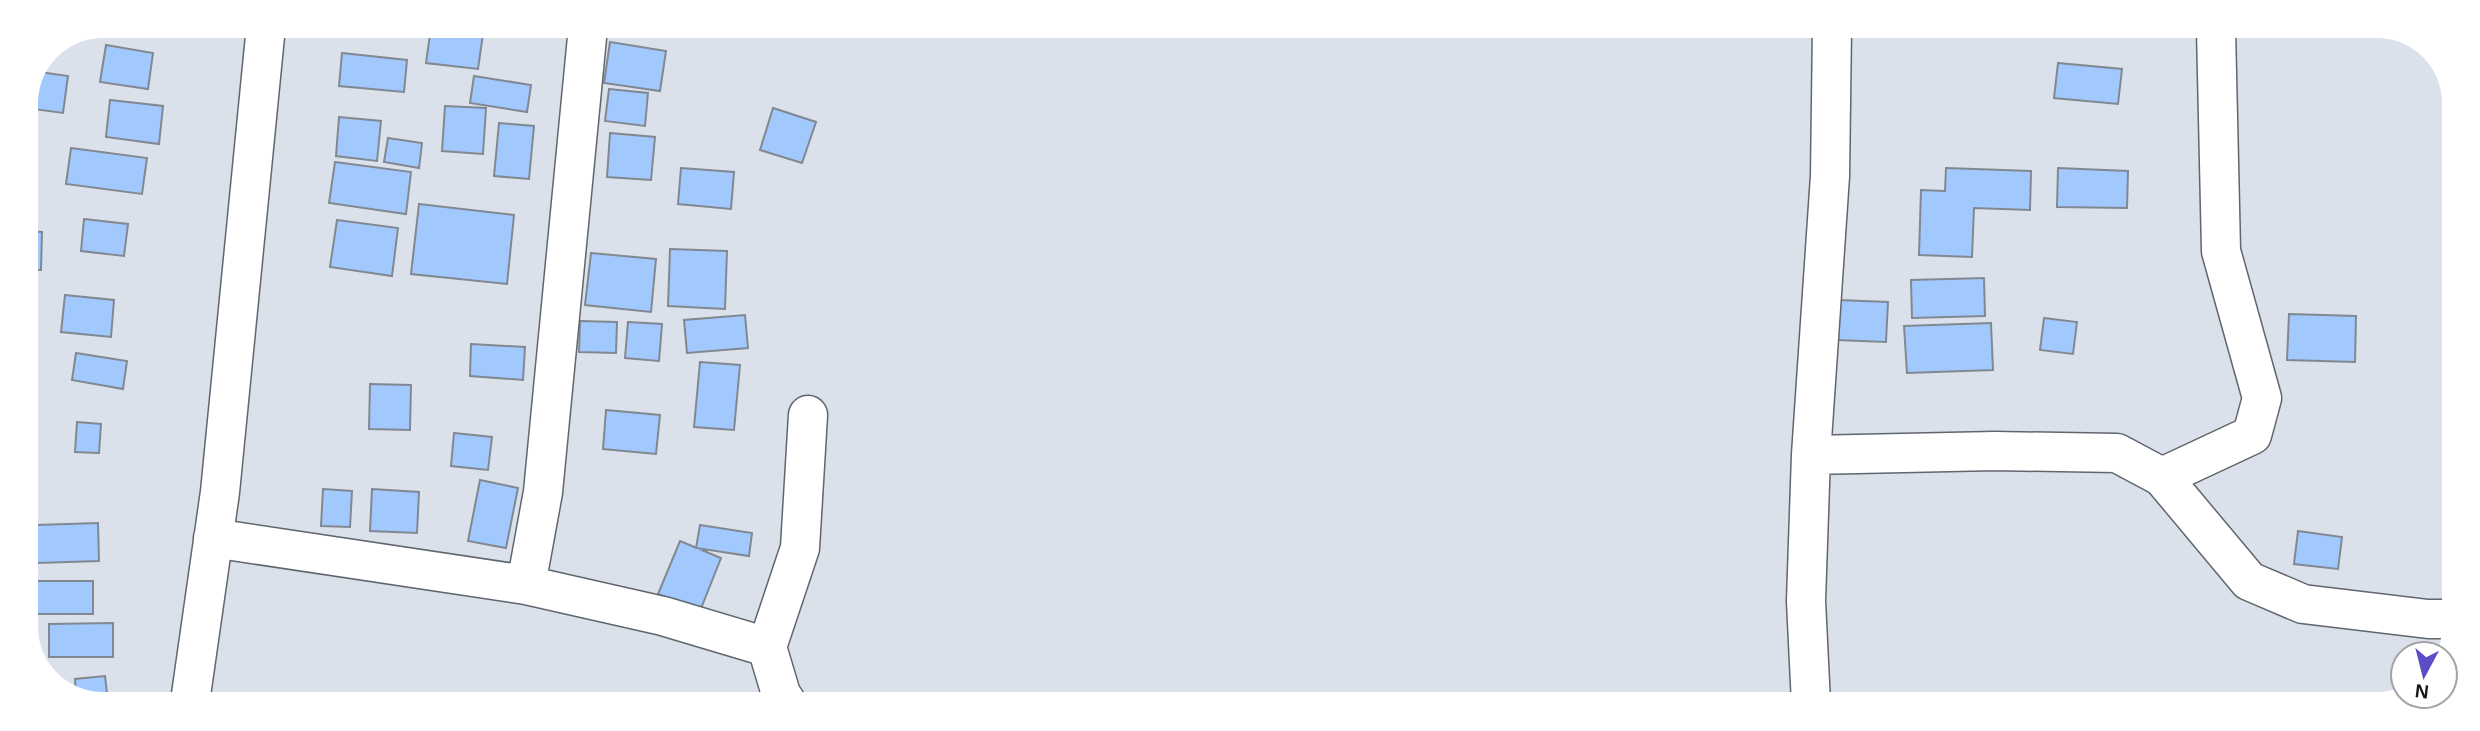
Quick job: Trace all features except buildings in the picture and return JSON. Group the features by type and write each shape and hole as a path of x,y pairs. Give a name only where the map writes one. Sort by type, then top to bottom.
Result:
{"street":[{"path":"191,692 220,492 265,38"},
{"path":"526,585 543,492 587,38"},
{"path":"1810,692 1806,601 1811,456 1830,176 1832,38"},
{"path":"2162,477 2252,435 2262,398 2221,251 2216,38"},
{"path":"780,692 767,647 800,548 808,415"},
{"path":"1811,456 1995,452 2117,453 2162,477 2249,580 2304,604 2442,619"},
{"path":"213,538 526,585 663,616 767,647"}]}
